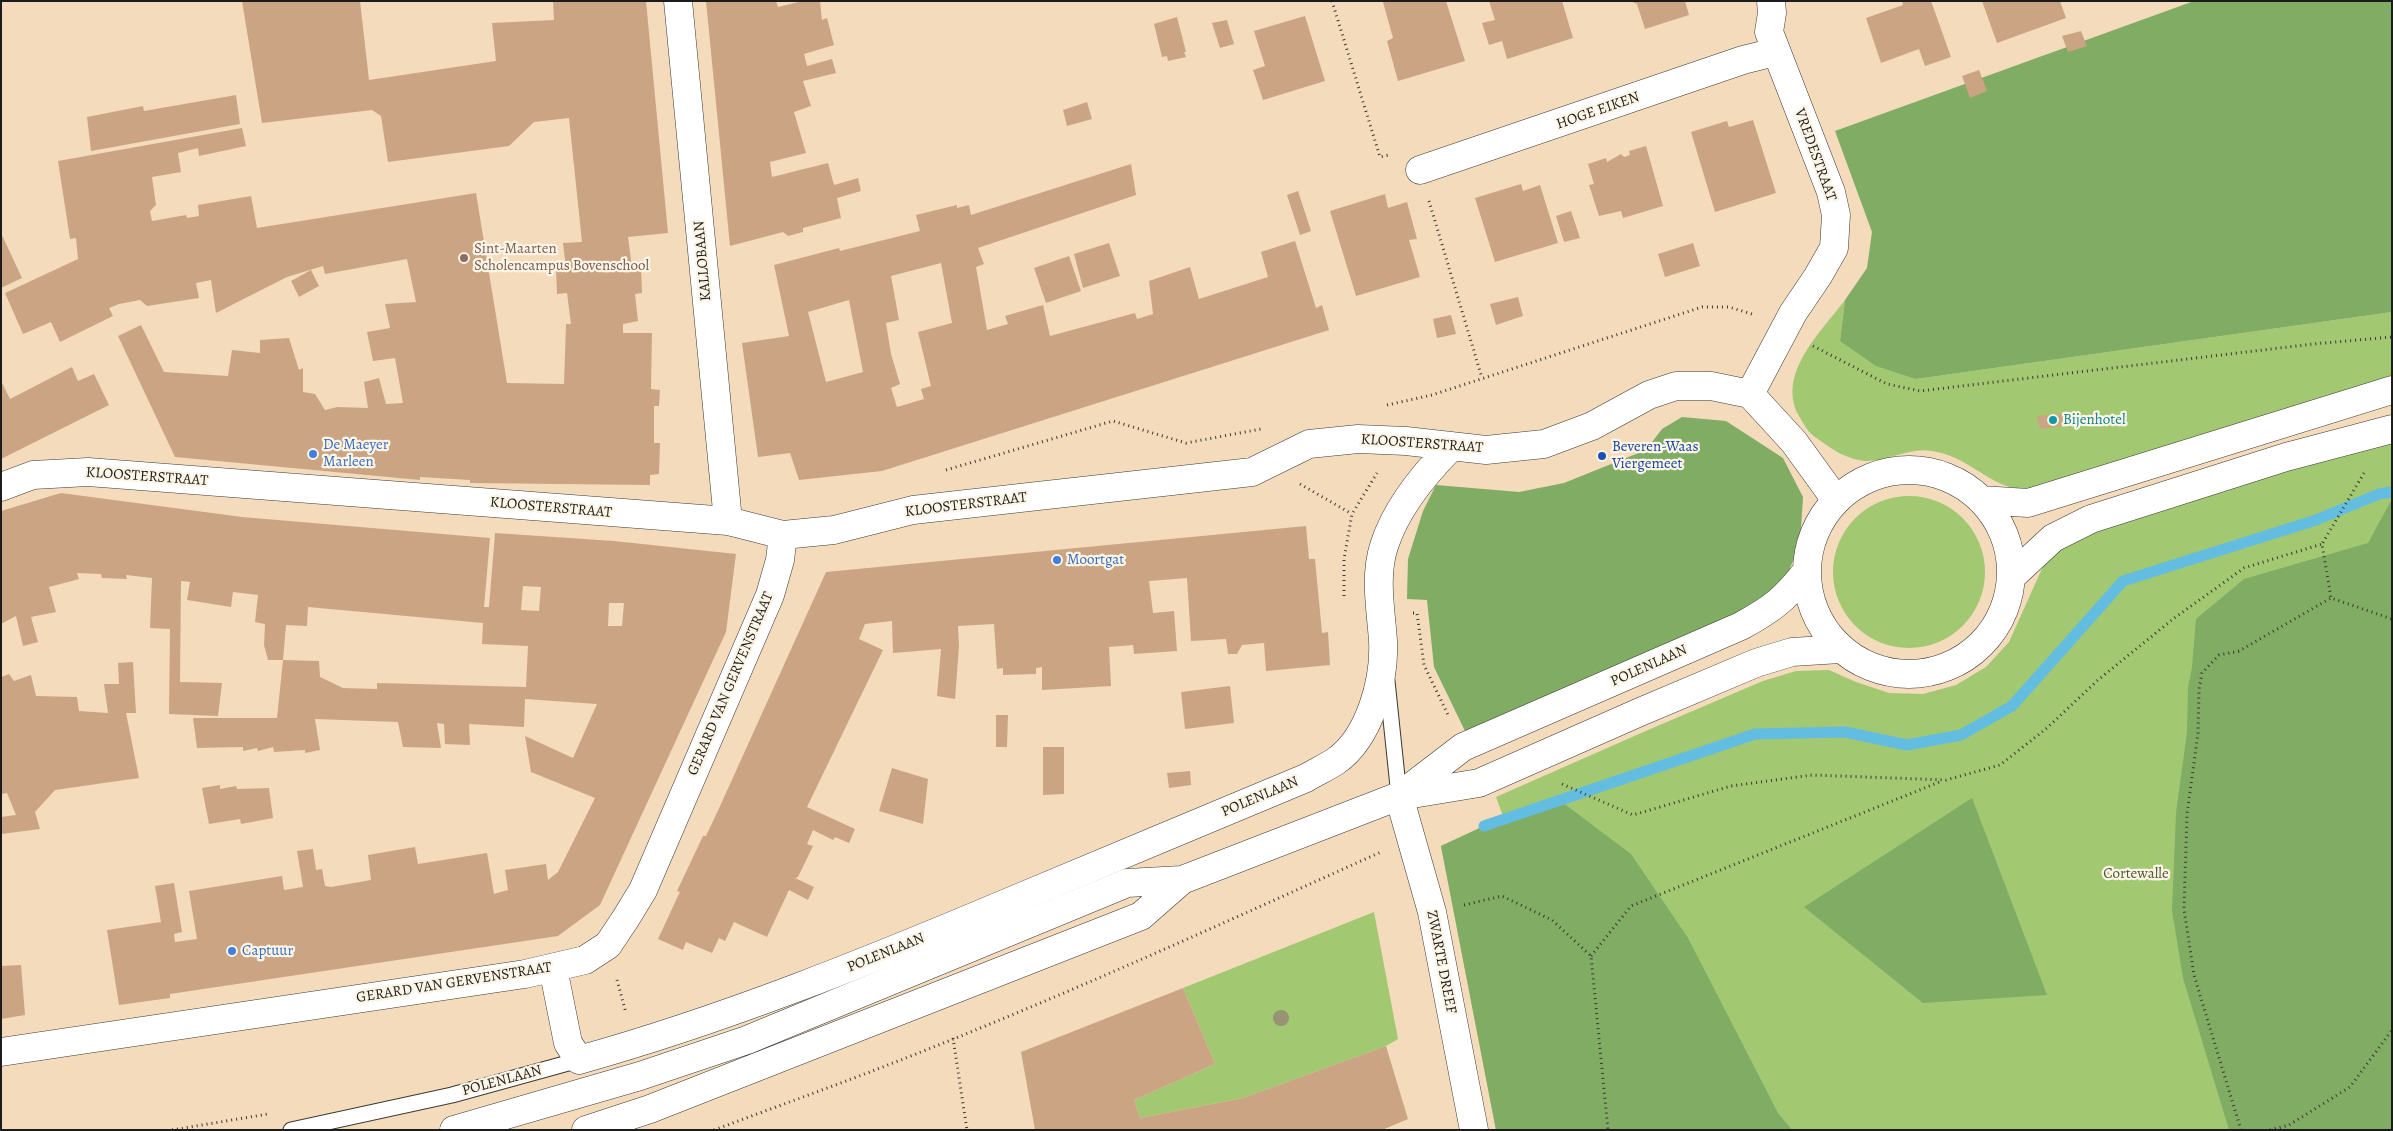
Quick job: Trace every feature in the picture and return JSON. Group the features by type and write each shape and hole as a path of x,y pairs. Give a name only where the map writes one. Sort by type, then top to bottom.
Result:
{"street":[{"name":"KALLOBAAN","path":"678,1 728,521"},
{"name":"VREDESTRAAT","path":"1750,394 1784,330 1834,248 1836,215 1831,192 1768,32 1772,13 1771,1"},
{"name":"HOGE EIKEN","path":"1420,170 1743,60 1775,52"},
{"name":"KLOOSTERSTRAAT","path":"1,487 34,475 88,472 728,521 782,535 842,528 913,510 1252,472 1309,444 1358,439 1385,439 1486,450 1544,444 1592,426 1649,395 1676,386 1711,386 1750,394"},
{"path":"1981,500 2028,503 2392,390"},
{"path":"1750,394 1794,442 1836,500"},
{"path":"2012,577 2053,538 2091,519 2286,457 2392,429"},
{"name":"POLENLAAN","path":"579,1060 632,1046 739,1009 891,952 1306,778 1337,760 1358,737 1373,708 1382,672 1383,642 1379,588 1384,547 1402,506 1432,466 1452,446"},
{"path":"1908,470 1935,473 1960,483 1981,500 1994,516 2004,535 2010,556 2012,577 2006,605 1993,631 1973,652 1949,666 1921,674 1892,673 1864,665 1840,648 1815,614 1806,572 1810,546 1820,521 1836,500 1866,480 1882,473 1908,470"},
{"name":"GERARD VAN GERVENSTRAAT","path":"1,1052 515,976 585,960 608,945 643,890 770,594 780,560 782,535"},
{"name":"POLENLAAN","path":"454,1130 640,1076 747,1040 1127,883 1182,880 1399,796 1463,747 1741,626 1765,613 1786,597 1806,572"},
{"path":"1399,796 1478,783 1756,663 1792,652 1840,648"},
{"name":"ZWARTE DREEF","path":"1399,796 1432,912 1474,1130"},
{"name":"POLENLAAN","path":"586,1130 650,1110 1141,916 1182,880"},
{"path":"553,968 568,1043 579,1060"}],"lane":[{"path":"1383,642 1399,796"},
{"name":"POLENLAAN","path":"291,1130 452,1095 579,1060"}],"path":[{"path":"1386,405 1432,395 1702,306 1730,307 1756,315 1887,384 1920,391 2303,345 2392,337"},
{"path":"938,473 1113,421 1186,443 1270,427"},
{"path":"2330,598 2322,544 2362,474"},
{"path":"1591,956 1631,906 1946,780 2000,765 2047,728 2098,680 2173,619 2244,568 2322,544"},
{"path":"2241,1130 2194,975 2184,909 2187,814 2198,733 2199,689 2202,673 2219,655 2239,651 2330,598 2392,619"},
{"path":"1380,615 1417,613 1424,665 1463,747"},
{"path":"1564,785 1633,815 1731,786 1812,775 1946,780"},
{"path":"714,1130 899,1061 954,1038 1156,953 1411,838"},
{"path":"1432,912 1502,896 1552,920 1591,956 1608,1130"},
{"path":"608,945 627,1016"},
{"path":"2270,1130 2288,1125 2350,1087 2392,1030"},
{"path":"954,1038 967,1130"},
{"path":"172,1130 272,1113"}],"green space":[{"path":"2194,1 2392,1 2392,312 1916,379 1876,366 1840,341 1845,300 1867,268 1872,232 1835,131"},
{"path":"1845,300 1840,341 1916,379 2392,312 2392,381 2033,488 2014,488 2004,485 1966,463 1944,454 1923,450 1873,461 1858,460 1834,450 1809,432 1799,416 1793,400 1793,385 1797,369 1804,354"},
{"path":"1682,417 1726,421 1783,458 1803,497 1800,544 1780,592 1735,620 1466,733 1434,667 1427,600 1407,599 1408,559 1423,511 1436,485 1519,492 1564,483 1646,450 1662,429"},
{"name":"Cortewalle","path":"2392,439 2392,1130 1496,1130 1441,846 1504,819 1496,797 1763,681 1796,671 1829,670 1856,682 1889,693 1923,694 1956,685 1986,667 2009,642 2045,562 2092,530"},
{"path":"1909,496 1924,497 1938,501 1951,508 1963,518 1973,530 1980,543 1984,557 1984,587 1980,601 1973,614 1963,626 1951,636 1938,643 1924,647 1909,648 1894,647 1880,643 1867,636 1855,626 1845,614 1838,601 1834,587 1833,572 1834,557 1838,543 1845,530 1855,518 1867,508 1880,501 1894,497"},
{"path":"2392,499 2392,1130 2229,1130 2183,978 2172,910 2176,813 2187,732 2188,688 2192,667 2196,619 2244,579 2368,543"},
{"path":"1972,798 2047,995 1923,1003 1804,907"},
{"path":"1558,799 1631,854 1688,938 1778,1113 1792,1130 1496,1130 1441,846 1484,826"},
{"path":"1374,912 1398,1039 1386,1046 1243,1098 1140,1118 1134,1100 1215,1064 1183,988"}],"building":[{"name":"Sint-Maarten Scholencampus Bovenschool","path":"242,1 360,1 369,80 496,61 492,23 554,20 553,1 646,1 668,233 628,237 632,267 641,267 642,293 635,294 638,321 623,324 623,333 652,333 651,389 660,390 659,406 654,406 654,443 660,443 659,474 650,475 650,485 470,483 470,480 420,477 420,480 175,457 118,336 141,325 164,372 228,376 232,350 260,353 260,340 289,338 299,370 303,368 303,392 315,394 325,410 337,407 368,408 364,382 379,378 386,404 403,403 395,358 373,361 367,332 390,328 385,304 416,302 407,259 325,274 323,266 287,277 216,313 211,280 196,283 199,298 147,306 140,300 109,308 113,316 60,342 51,322 23,334 5,293 78,259 76,238 70,239 58,161 242,128 246,146 199,156 198,148 178,153 181,172 152,177 156,205 150,211 152,221 186,215 187,218 199,216 198,205 251,196 257,228 476,193 507,383 564,384 566,324 571,324 567,293 557,294 556,269 566,268 563,243 582,242 569,118 534,122 509,146 388,162 381,116 372,110 262,123"},
{"path":"706,1 776,1 778,7 803,1 820,1 822,20 827,18 834,45 804,54 807,66 832,59 836,73 803,81 811,106 794,112 806,153 770,162 772,177 828,163 834,185 858,178 861,191 837,198 841,218 803,228 803,232 788,236 783,232 730,246"},
{"path":"1384,1 1446,1 1465,61 1398,81 1387,41 1393,38"},
{"path":"1489,1 1562,1 1573,38 1507,59 1502,41 1489,45 1482,23 1495,20"},
{"path":"1630,1 1685,1 1689,15 1645,29 1637,4"},
{"path":"1902,1 1931,1 1951,57 1925,66 1919,49 1881,63 1866,18 1903,5"},
{"path":"1982,1 2060,1 2066,18 1997,43"},
{"path":"1305,16 1325,81 1263,100 1253,70 1265,66 1254,31"},
{"path":"1177,17 1186,57 1168,61 1167,56 1162,57 1154,24"},
{"path":"1227,20 1234,44 1220,48 1212,23"},
{"path":"2081,31 2087,46 2068,52 2062,36"},
{"path":"1979,70 1987,91 1970,98 1962,76"},
{"path":"236,95 240,124 91,151 87,117 143,106 144,111"},
{"path":"1087,102 1092,119 1067,126 1063,110"},
{"path":"1753,120 1776,193 1715,212 1691,132 1727,121 1729,127"},
{"path":"1646,146 1663,206 1623,218 1621,211 1599,216 1589,185 1594,184 1588,164 1606,158 1607,162 1621,154 1624,157 1630,155 1629,151"},
{"path":"1131,164 1136,195 978,248 984,264 976,267 987,330 1008,324 1005,316 1043,305 1050,336 1135,313 1137,319 1153,314 1149,281 1190,267 1199,299 1268,277 1261,252 1295,241 1316,308 1322,305 1329,330 882,471 799,480 790,453 758,457 742,343 789,336 774,265 839,248 840,251 920,231 916,215 957,205 957,208 969,205 971,215","holes":["941,263 952,323 918,332 931,386 921,389 924,399 897,407 891,388 900,384 891,354 886,323 899,320 891,276","849,300 863,372 826,382 808,312"]},
{"path":"1521,184 1523,191 1540,185 1558,243 1495,262 1475,198"},
{"path":"1298,191 1311,231 1300,235 1287,195"},
{"path":"1385,194 1388,208 1407,202 1417,239 1409,240 1420,277 1356,296 1330,211"},
{"path":"1571,211 1580,238 1564,242 1556,216"},
{"path":"1,233 22,278 1,288"},
{"path":"1109,243 1120,276 1083,288 1074,254"},
{"path":"1693,243 1700,266 1665,277 1658,254"},
{"path":"1069,256 1081,291 1046,303 1034,268"},
{"path":"311,270 319,286 299,297 291,281"},
{"path":"1518,297 1523,316 1496,325 1490,304"},
{"path":"1451,315 1456,334 1437,338 1433,319"},
{"path":"72,367 78,381 94,374 109,405 1,459 1,381 10,399"},
{"name":"Bijenhotel","path":"2066,413 2069,425 2040,429 2037,416"},
{"path":"61,493 242,517 490,538 484,607 489,607 495,533 614,541 736,554 726,632 600,905 558,936 170,994 170,998 119,1005 107,930 161,922 155,886 174,883 182,932 174,934 175,942 197,939 189,891 282,876 284,890 303,887 297,851 313,849 316,870 322,869 325,886 331,887 371,880 368,855 415,847 418,864 487,853 494,894 508,890 505,870 546,864 548,880 558,872 595,798 531,772 525,736 573,758 597,704 525,699 524,727 469,724 470,745 445,744 444,724 437,723 441,748 403,747 398,722 315,719 320,750 305,753 305,750 274,752 273,747 258,751 257,748 243,751 243,747 197,748 193,718 277,718 283,660 268,660 264,645 265,624 255,622 258,595 233,592 231,607 187,600 190,582 181,581 180,682 222,683 218,716 169,714 170,629 150,628 152,578 126,575 127,579 102,578 101,574 77,573 79,579 49,587 56,612 31,617 38,642 23,646 16,616 1,624 1,511","holes":["523,586 541,587 539,611 521,610","609,603 624,603 622,626 608,626","308,607 483,623 482,644 528,646 526,687 377,683 377,689 343,688 320,677 319,661 283,660 286,625 307,626"]},
{"path":"1306,526 1309,559 1315,559 1322,633 1328,632 1330,665 1266,671 1264,643 1242,645 1237,654 1228,654 1226,639 1191,641 1187,578 1149,581 1153,613 1174,611 1177,651 1134,654 1133,645 1109,647 1111,686 1042,690 1042,667 1036,668 1036,674 1003,675 1003,668 997,669 994,624 958,626 959,646 955,699 937,696 941,649 893,653 892,621 865,624 859,639 883,650 807,807 855,829 849,843 835,837 833,840 813,830 807,844 813,846 798,877 795,878 814,887 808,900 789,890 767,937 734,922 725,941 719,938 712,953 686,942 683,950 658,939 680,892 677,891 703,836 706,836 721,804 826,572"},
{"path":"133,662 136,713 126,713 139,778 55,790 35,812 40,829 1,834 1,817 16,815 7,793 1,794 1,677 9,674 14,681 31,675 36,696 77,697 79,711 108,713 104,684 119,684 118,663"},
{"path":"1230,686 1234,723 1185,729 1181,692"},
{"path":"996,715 1008,715 1007,747 996,747"},
{"path":"1043,747 1064,747 1064,794 1043,795"},
{"path":"892,768 928,779 923,824 879,811"},
{"path":"1190,771 1191,785 1169,788 1167,773"},
{"path":"220,785 220,789 236,786 237,789 269,788 273,818 241,824 240,819 209,824 202,788"},
{"path":"21,965 25,1015 1,1019 1,966"},
{"path":"1183,988 1215,1064 1134,1100 1140,1118 1243,1098 1386,1046 1408,1119 1382,1130 1035,1130 1021,1052"}],"waterway":[{"path":"1484,826 1755,734 1845,732 1907,745 1961,735 2012,706 2123,581 2316,520 2379,494 2392,492"}],"place":[{"name":"Sint-Maarten Scholencampus Bovenschool","path":"464,258"},
{"name":"Bijenhotel","path":"2053,420"},
{"name":"De Maeyer Marleen","path":"313,454"},
{"name":"Beveren-Waas Viergemeet","path":"1602,456"},
{"name":"Moortgat","path":"1057,560"},
{"name":"Captuur","path":"232,951"}]}
